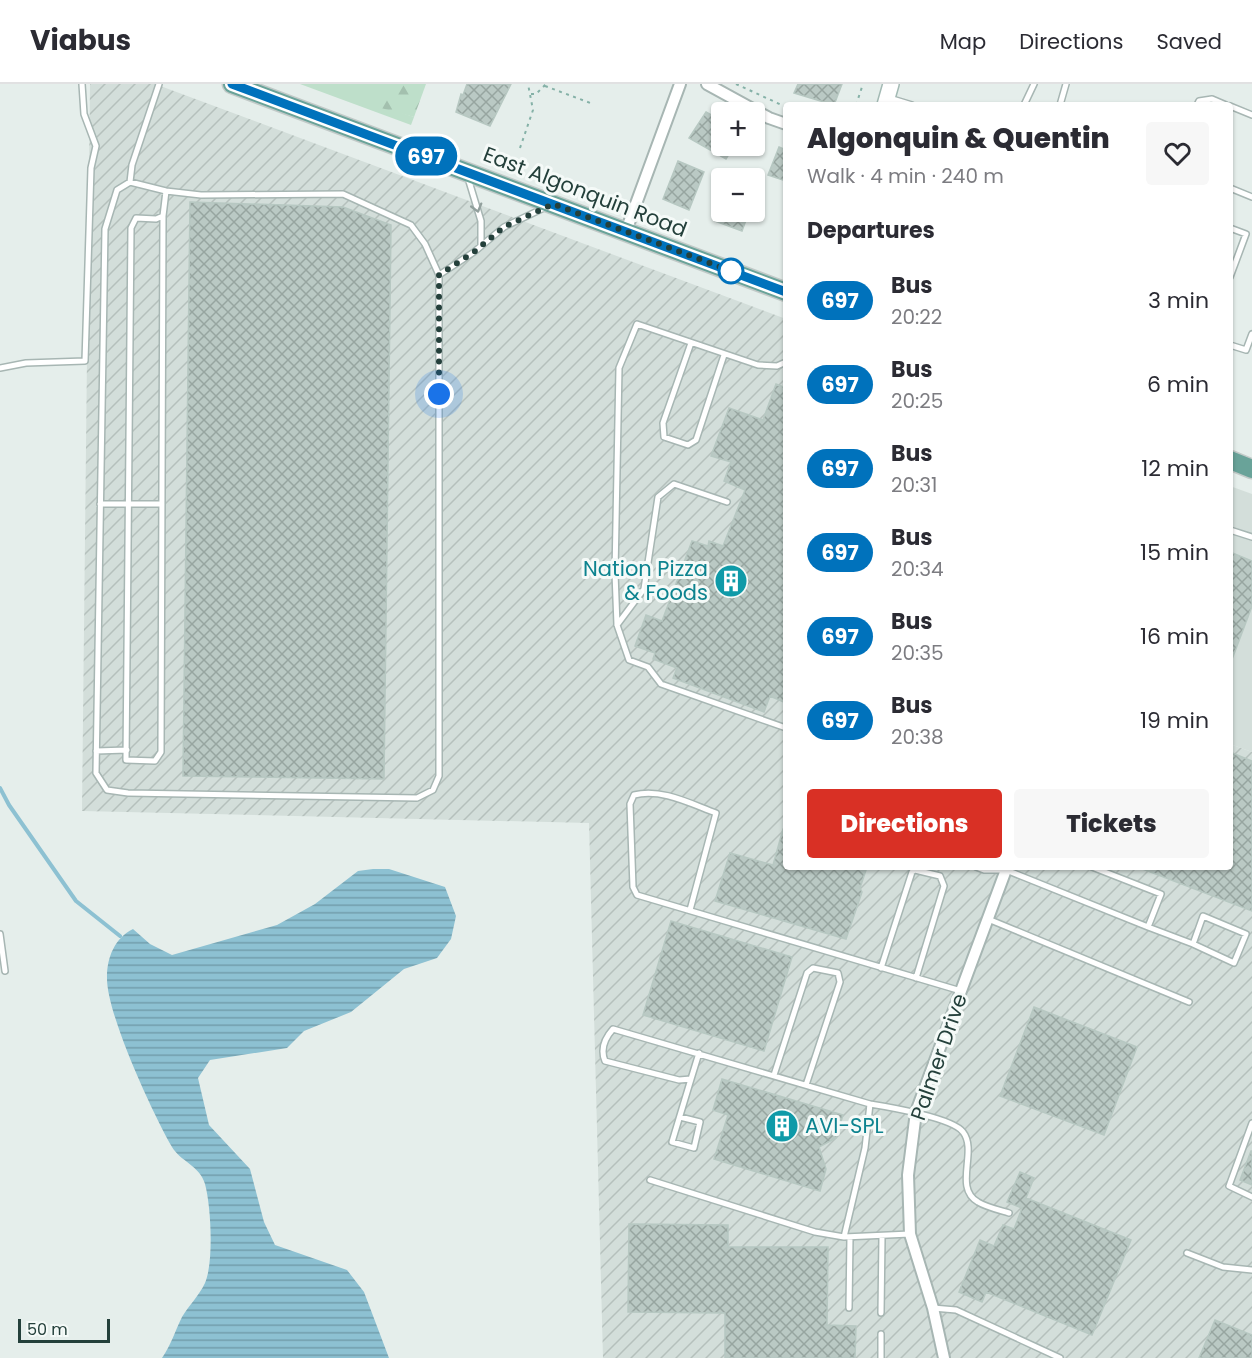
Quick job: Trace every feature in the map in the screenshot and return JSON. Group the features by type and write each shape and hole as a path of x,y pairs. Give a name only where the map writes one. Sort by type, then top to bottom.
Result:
{"main road":[{"name":"East Algonquin Road","path":"232,84 783,291"},
{"path":"1233,461 1252,469"}],"street":[{"path":"626,231 680,84"},
{"path":"707,84 769,118 783,123"},
{"name":"Palmer Drive","path":"944,1358 933,1308 910,1234 908,1175 916,1112 1007,870"}],"lane":[{"path":"0,368 27,363 86,361 91,168 96,146 84,114 82,84"},
{"path":"130,182 132,165 159,84"},
{"path":"1025,102 1034,84"},
{"path":"1061,102 1066,84"},
{"path":"888,95 905,102"},
{"path":"1198,102 1212,99 1219,102"},
{"path":"1233,108 1252,115"},
{"path":"467,171 481,221 481,246"},
{"path":"130,182 166,191 201,195 343,194 411,225 425,244 439,275 439,776 433,790 417,798 128,793 108,790 96,773 105,229 117,190 130,182"},
{"path":"1233,189 1252,196"},
{"path":"163,216 156,219 136,218 131,228 126,760 155,761 161,752 163,216 166,191"},
{"path":"439,275 504,227 553,204"},
{"path":"1233,229 1249,235 1233,270"},
{"path":"783,363 777,366 758,365 637,324 619,368 615,573 617,625 629,660 648,667 661,684 783,727"},
{"path":"1233,346 1249,351 1252,334"},
{"path":"691,343 663,423 664,437 672,441 688,446 696,440 724,355"},
{"path":"617,625 644,589 658,497 674,484 727,502"},
{"path":"100,504 162,504"},
{"path":"1233,531 1252,537"},
{"path":"96,751 127,750"},
{"path":"690,910 716,813 662,794 644,792 634,795 630,804 633,887 637,895 961,991"},
{"path":"1009,870 1193,944 1234,963 1246,934 1203,916 1193,944"},
{"path":"1100,870 1161,894 1148,927"},
{"path":"881,968 912,872 926,871 939,876 944,886 916,978"},
{"path":"988,919 1189,1002"},
{"path":"0,934 5,971"},
{"path":"774,1075 807,974 813,968 838,973 840,982 835,1001 806,1085"},
{"path":"691,1079 679,1080 605,1061 602,1054 607,1036 613,1029 870,1104 916,1112 962,1130 967,1139 966,1171 971,1196 977,1202 1009,1213"},
{"path":"680,1117 700,1122 694,1148 672,1142 699,1053"},
{"path":"849,1308 847,1237 865,1148 870,1104"},
{"path":"1252,1123 1229,1186 1252,1197"},
{"path":"650,1180 815,1232 847,1237 910,1234"},
{"path":"881,1313 882,1237"},
{"path":"1188,1253 1223,1267 1252,1270"},
{"path":"933,1308 956,1310 1060,1358"},
{"path":"881,1334 882,1358"}],"path":[{"path":"520,148 531,117 532,98 528,84"},
{"path":"736,84 783,106"},
{"path":"857,102 863,84"},
{"path":"532,98 536,98 536,94 546,85 594,104"},
{"path":"531,94 536,94"}],"shaded area":[{"path":"90,84 155,84 783,318 783,870 1233,870 1233,745 1252,752 1252,1358 603,1358 589,823 82,811"},
{"path":"1233,487 1252,494 1252,752 1233,745"}],"green space":[{"path":"300,84 384,84 399,112 414,117 411,125"},
{"path":"384,84 426,84 414,117 381,108"}],"water":[{"path":"389,869 445,887 456,916 451,939 437,958 404,969 351,1012 304,1031 287,1048 210,1060 198,1078 209,1125 250,1169 264,1222 275,1245 347,1270 364,1292 389,1358 162,1358 182,1317 200,1292 208,1274 211,1248 209,1206 202,1178 172,1147 122,1038 109,993 107,977 110,955 121,937 133,929 150,944 172,955 277,925 315,904 358,871"}],"building":[{"path":"467,84 511,84 490,126 456,112 461,94 463,95"},
{"path":"798,84 842,84 835,102 824,102 794,93"},
{"path":"706,112 711,115 711,150 689,138"},
{"path":"779,147 783,149 783,180 768,175"},
{"path":"678,161 704,172 689,210 663,199"},
{"path":"190,202 343,207 391,225 384,779 183,776"},
{"path":"718,222 745,222 742,231"},
{"name":"Nation Pizza & Foods","path":"776,384 783,387 783,702 770,696 764,712 673,678 677,668 653,659 655,653 635,646 646,615 662,621 692,541 708,546 709,541 723,546 745,490 724,481 731,462 711,456 729,408 763,420"},
{"path":"1233,553 1252,561 1252,606 1233,657"},
{"path":"1233,753 1252,761 1252,911 1145,870 1233,870"},
{"path":"783,829 783,870 866,870 860,888 862,892 846,939 715,901 730,853 773,865"},
{"path":"671,921 792,957 764,1051 643,1015"},
{"path":"1034,1007 1137,1047 1104,1135 1000,1096"},
{"name":"AVI-SPL","path":"722,1079 843,1115 836,1138 819,1147 826,1169 820,1191 714,1159 728,1115 713,1110"},
{"path":"1252,1151 1252,1185 1240,1180"},
{"path":"1020,1172 1034,1178 1026,1198 1131,1240 1092,1335 986,1292 982,1302 959,1292 980,1240 994,1246 1003,1225 1014,1229 1022,1208 1007,1202"},
{"path":"629,1224 728,1225 728,1247 828,1247 827,1325 856,1326 855,1358 725,1358 725,1313 628,1312"},
{"path":"1215,1320 1252,1335 1252,1358 1199,1358"}],"waterway":[{"path":"0,788 9,805 76,901 120,936"}],"bus line":[{"name":"697","path":"232,84 783,291"}],"place":[{"name":"Nation Pizza & Foods","path":"731,581"},
{"name":"AVI-SPL","path":"782,1126"}],"route":[{"path":"439,394 439,275 474,252 504,227 553,204 731,271"}]}
